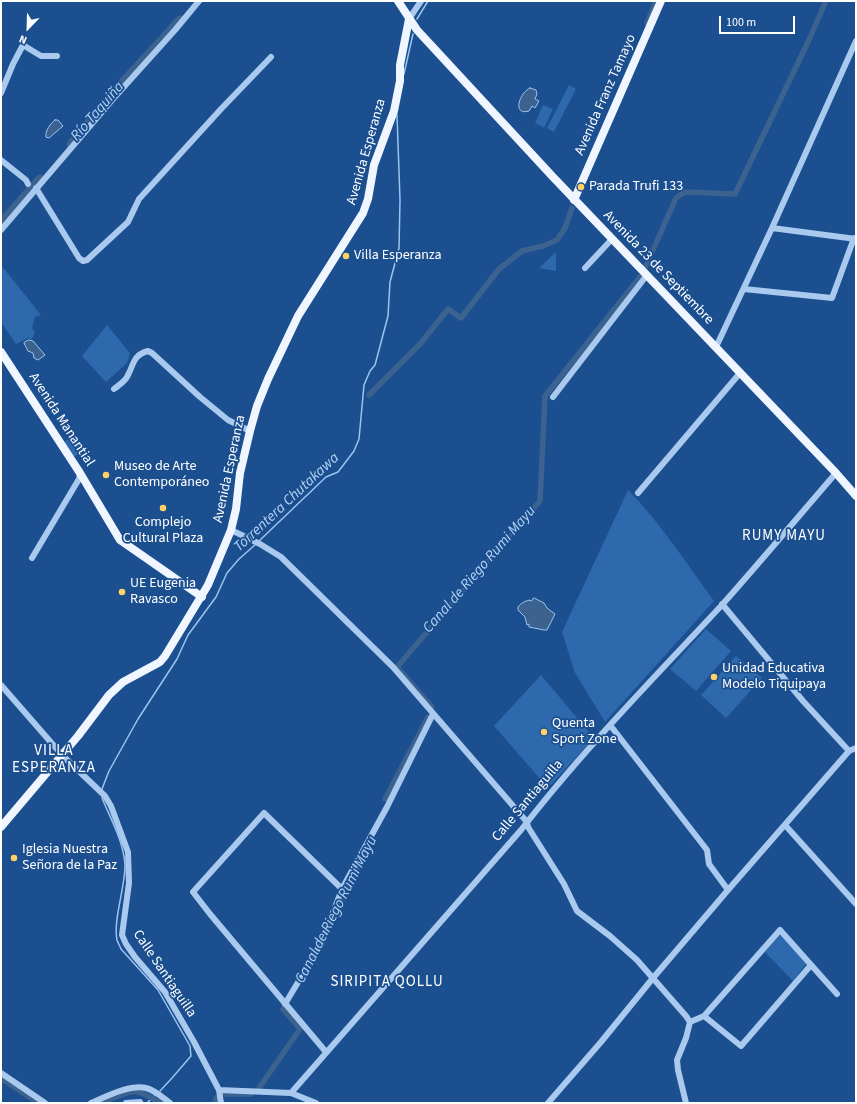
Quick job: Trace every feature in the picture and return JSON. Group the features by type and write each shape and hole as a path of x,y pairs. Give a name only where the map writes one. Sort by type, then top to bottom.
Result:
{"main road":[{"name":"Avenida 23 de Septiembre","path":"398,1 412,24 574,200 716,347 856,496"},
{"name":"Avenida Franz Tamayo","path":"574,200 661,1"},
{"name":"Avenida Esperanza","path":"1,827 78,736 109,695 123,682 160,662 202,597 231,530 236,509 240,473 257,406 298,316 363,213 368,199 374,165 394,111 400,81 400,65 412,24"},
{"name":"Avenida Manantial","path":"1,352 80,472 120,540 202,597"}],"street":[{"path":"1,230 199,1"},
{"path":"412,24 420,1"},
{"path":"716,347 772,228 856,41"},
{"path":"1,93 23,45 41,56 57,56"},
{"path":"36,188 79,258 83,261 87,260 128,222 139,199 221,109 272,57"},
{"path":"1,160 26,180 28,184"},
{"path":"744,289 832,298 855,239 772,228"},
{"path":"585,268 612,239"},
{"path":"553,396 647,275"},
{"path":"114,390 128,377 134,360 143,352 148,351 228,420 250,431"},
{"path":"638,493 740,373"},
{"path":"32,558 79,479 80,472"},
{"name":"Calle Santiaguilla","path":"291,1093 527,822 570,770 722,604 836,473"},
{"path":"231,530 259,543 281,557 393,667 527,822 528,827 564,884 577,911 610,936 637,960 690,1022"},
{"path":"722,604 803,701 849,751"},
{"path":"1,685 62,755"},
{"path":"285,1004 322,941 342,889 387,807 433,714"},
{"path":"610,725 707,850 709,864 728,890"},
{"path":"548,1103 728,890 849,751 856,748"},
{"name":"Calle Santiaguilla","path":"62,755 104,796 111,806 128,852 129,883 122,935 135,957 165,992 194,1042 219,1090 221,1103"},
{"path":"326,1052 193,892 264,813 342,889"},
{"path":"785,825 856,904"},
{"path":"690,1022 704,1016 780,930 837,994"},
{"path":"704,1016 741,1046 811,965"},
{"path":"686,1103 677,1060 686,1038 690,1022"},
{"path":"1,1073 45,1103"},
{"path":"91,1103 109,1099 132,1088 142,1088 154,1091 170,1103"},
{"path":"219,1090 291,1093 316,1103"},
{"path":"126,1103 140,1102"}],"shaded area":[{"path":"569,85 576,89 554,132 547,128"},
{"path":"530,88 536,90 537,94 535,99 539,101 535,108 532,106 529,111 524,112 520,110 519,107 520,99"},
{"path":"543,105 553,109 544,128 535,123"},
{"path":"55,120 58,120 63,126 49,138 46,137 48,128"},
{"path":"556,252 556,271 539,268"},
{"path":"1,265 41,315 35,317 32,328 35,332 32,339 28,338 16,344 1,322"},
{"path":"107,325 130,353 127,363 106,382 82,356"},
{"path":"29,340 33,341 45,355 38,360 34,358 33,353 28,351 24,343"},
{"path":"75,435 82,447 82,451 74,457 64,442"},
{"path":"628,490 662,529 714,601 605,722 575,673 562,632"},
{"path":"534,598 544,603 547,608 555,614 547,630 529,627 525,617 518,610 518,607 522,603 528,600 531,601"},
{"path":"706,629 731,651 696,691 670,669"},
{"path":"736,656 762,678 726,718 701,695"},
{"name":"Quenta Sport Zone","path":"541,675 594,738 548,788 494,726"},
{"path":"782,935 806,964 793,981 765,952 779,936"}],"waterway":[{"name":"Torrentera Chutakawa","path":"417,19 428,1"},
{"path":"647,23 656,1"},
{"name":"Canal de Riego Rumi Mayu","path":"645,268 676,198 685,192 735,194 808,42 826,1"},
{"name":"Río Taquiña","path":"71,144 111,95 180,20"},
{"name":"Torrentera Chutakawa","path":"404,74 413,34"},
{"name":"Torrentera Chutakawa","path":"259,541 326,477 338,472 354,451 359,439 364,385 370,371 375,365 388,316 390,282 399,248 400,200 397,115"},
{"name":"Río Taquiña","path":"1,223 40,179"},
{"path":"369,395 421,343 448,309 461,318 499,269 522,251 543,246 557,240 565,228 572,208"},
{"name":"Canal de Riego Rumi Mayu","path":"432,707 397,667 540,501 545,396 640,277"},
{"name":"Torrentera Chutakawa","path":"102,789 109,771 138,719 177,659 188,635 216,597 227,573 239,559 256,544"},
{"name":"Canal de Riego Rumi Mayu","path":"385,799 428,717"},
{"name":"Torrentera Chutakawa","path":"102,798 122,848 125,866 116,932 117,940 121,949 158,990 190,1046 191,1056 160,1091"},
{"name":"Canal de Riego Rumi Mayu","path":"335,914 365,853"},
{"name":"Canal de Riego Rumi Mayu","path":"259,1088 300,1029 283,1009"},
{"path":"1,1078 38,1103"},
{"path":"102,1103 119,1095 131,1092 137,1092 151,1097 160,1103"},
{"name":"Canal de Riego Rumi Mayu","path":"225,1094 251,1094"},
{"name":"Torrentera Chutakawa","path":"147,1103 154,1096"},
{"name":"Canal de Riego Rumi Mayu","path":"215,1103 216,1098"}],"place":[{"name":"Parada Trufi 133","path":"581,187"},
{"name":"Villa Esperanza","path":"346,256"},
{"name":"Museo de Arte Contemporáneo","path":"106,475"},
{"name":"Complejo Cultural Plaza","path":"163,508"},
{"name":"UE Eugenia Ravasco","path":"122,592"},
{"name":"Unidad Educativa Modelo Tiquipaya","path":"714,677"},
{"name":"Quenta Sport Zone","path":"544,732"},
{"name":"Iglesia Nuestra Señora de la Paz","path":"14,858"}],"district":[{"name":"RUMY MAYU","path":"784,537"},
{"name":"VILLA ESPERANZA","path":"54,760"},
{"name":"SIRIPITA QOLLU","path":"387,983"}]}
